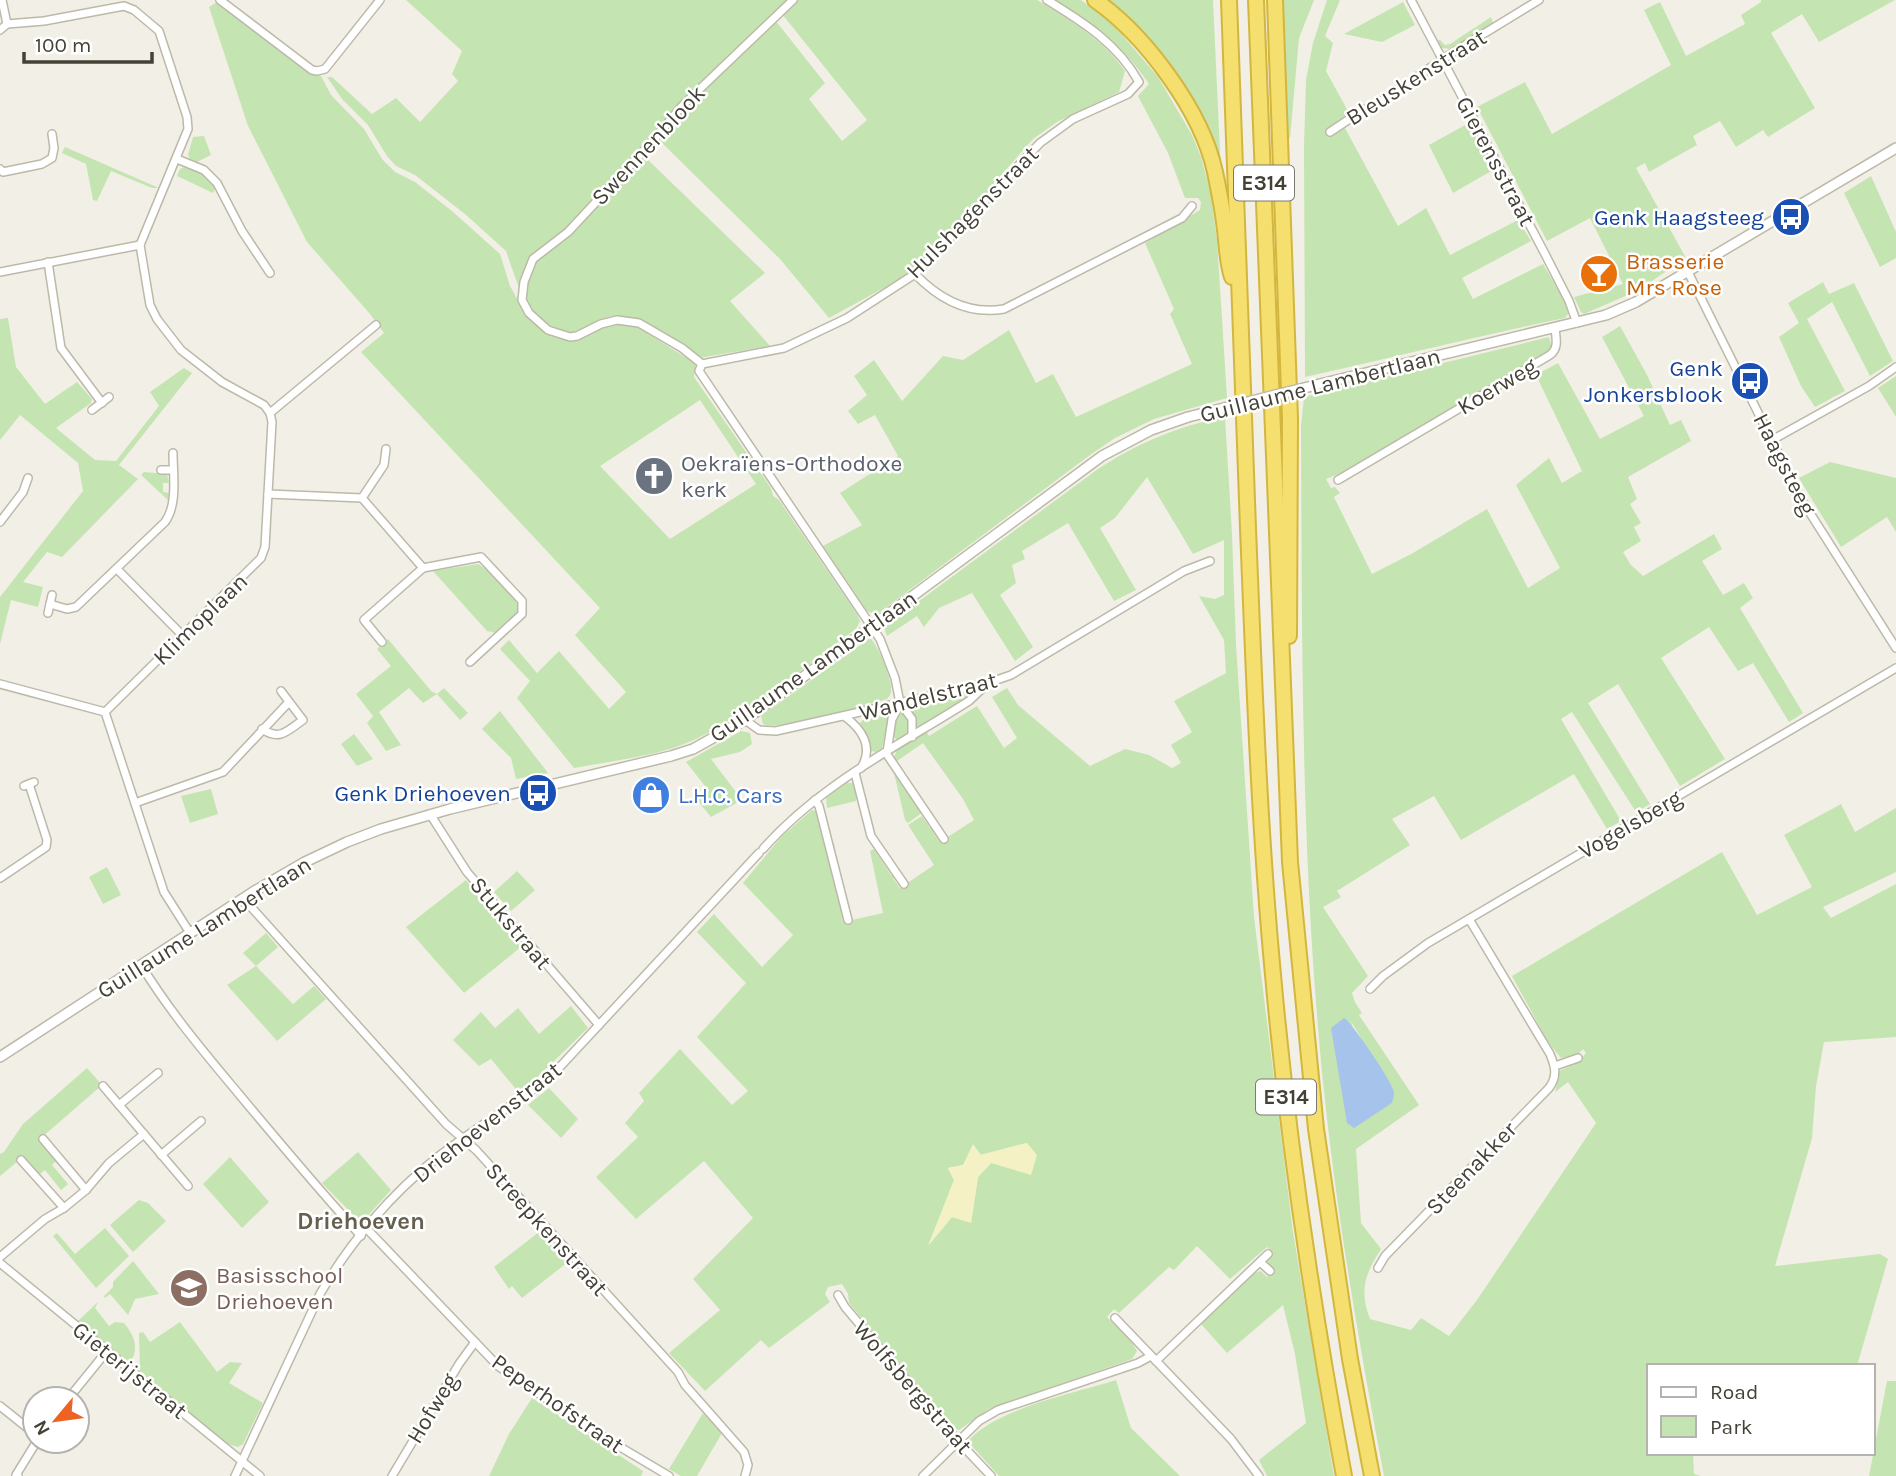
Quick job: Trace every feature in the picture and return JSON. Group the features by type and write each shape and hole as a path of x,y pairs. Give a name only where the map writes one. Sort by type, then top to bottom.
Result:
{"highway":[{"path":"1095,0 1123,23 1171,80 1205,141 1215,169 1230,269 1240,302"},
{"name":"E314","path":"1229,0 1255,715 1273,976 1306,1252 1344,1476"},
{"name":"E314","path":"1256,0 1290,862 1316,1129 1346,1334 1372,1476"},
{"path":"1275,0 1290,419 1289,640 1281,661"}],"street":[{"path":"2,0 7,24"},
{"path":"220,0 312,70 317,71 325,69 380,0"},
{"name":"Swennenblook","path":"702,364 682,348 639,323 617,320 601,324 577,337 558,334 540,325 529,313 522,300 524,282 533,259 568,232 682,106 793,0"},
{"name":"Hulshagenstraat","path":"702,364 784,348 847,318 915,274 1040,143 1073,119 1128,94 1139,82 1128,63 1080,20 1046,0"},
{"name":"Gierensstraat","path":"1411,0 1545,254 1577,323"},
{"name":"Bleuskenstraat","path":"1330,132 1539,0"},
{"path":"0,30 7,24 44,21 124,6 152,23 159,31 187,117 188,129 140,245 150,305 157,319 181,350 222,382 264,405 270,413 376,325"},
{"path":"0,169 3,172 42,164 52,158 52,134"},
{"path":"1555,328 1636,302 1896,148"},
{"path":"177,159 204,170 217,183 242,231 270,273"},
{"path":"915,274 935,292 956,304 988,312 1004,309 1182,218 1192,206"},
{"path":"0,272 140,245"},
{"path":"48,262 61,348 102,403"},
{"name":"Haagsteeg","path":"1688,271 1813,520 1896,648"},
{"name":"Guillaume Lambertlaan","path":"0,1057 243,898 305,862 347,842 430,814 671,756 717,737 745,720 1102,456 1151,430 1188,417 1555,328"},
{"name":"Koerweg","path":"1338,480 1550,355 1557,344 1555,328"},
{"path":"702,364 699,371 707,386 880,639 895,678 900,703 912,719 912,737"},
{"path":"1772,440 1868,386 1896,367"},
{"path":"92,410 109,397"},
{"name":"Klimoplaan","path":"105,712 261,558 265,547 272,422 270,413"},
{"path":"362,498 384,464 386,449"},
{"path":"50,604 66,609 76,607 170,514 173,453"},
{"path":"161,470 173,470"},
{"path":"0,522 23,492 28,478"},
{"path":"268,494 362,498 423,568"},
{"path":"382,642 364,620 423,568 481,557 522,601 522,614 470,662"},
{"name":"Wandelstraat","path":"745,720 766,732 988,683 1011,675 1184,571 1210,561"},
{"path":"117,569 182,635"},
{"path":"48,613 52,595"},
{"name":"Vogelsberg","path":"1370,989 1407,958 1469,919 1896,668"},
{"name":"Driehoevenstraat","path":"235,1476 320,1294 334,1270 401,1189 463,1139 530,1093 557,1070 781,829 815,800 969,701 988,683"},
{"path":"0,684 105,712 164,892 190,933"},
{"path":"262,729 271,736 278,736 303,720 281,691"},
{"path":"135,803 223,772 289,702"},
{"path":"900,703 892,719 886,752 944,839"},
{"path":"844,716 859,729 866,742 867,755 858,771 871,836 904,884"},
{"path":"0,878 46,847 47,840 29,784"},
{"path":"815,800 819,806 848,920"},
{"name":"Stukstraat","path":"430,814 467,872 599,1025"},
{"name":"Streepkenstraat","path":"243,898 446,1125 476,1150 678,1372 685,1385 744,1452 748,1465 745,1476"},
{"path":"1469,919 1555,1066 1578,1058"},
{"path":"141,965 163,1001 188,1032 361,1236"},
{"name":"Steenakker","path":"1378,1268 1385,1256 1549,1088 1555,1077 1555,1066"},
{"path":"119,1105 158,1073"},
{"path":"103,1086 188,1186"},
{"path":"161,1155 201,1121"},
{"path":"0,1257 45,1219 64,1208 86,1189 109,1163 144,1134"},
{"path":"43,1139 86,1189"},
{"path":"21,1160 64,1208"},
{"name":"Peperhofstraat","path":"367,1229 498,1366 606,1438 669,1476"},
{"path":"923,1476 979,1421 998,1410 1153,1358 1268,1254"},
{"path":"1260,1262 1270,1270"},
{"name":"Gieterijstraat","path":"0,1263 260,1476"},
{"name":"Wolfsbergstraat","path":"838,1295 845,1307 958,1441 991,1476"},
{"path":"1115,1318 1231,1439 1259,1476"},
{"name":"Hofweg","path":"392,1476 475,1342"},
{"path":"79,1385 107,1351"},
{"path":"0,1406 21,1423"},
{"path":"18,1476 16,1475 28,1455"}],"green space":[{"path":"406,0 1037,0 1096,40 1125,71 1119,92 1057,122 1033,139 975,205 904,277 829,318 780,259 659,140 645,157 765,273 730,301 770,346 699,358 640,319 612,316 571,333 544,323 532,311 519,288 506,251 465,214 415,175 396,166 368,125 342,99 327,77 332,77 372,114 396,98 420,122 458,81 452,74 462,51","holes":["782,14 867,120 842,141 809,99 825,83 775,20"]},
{"path":"1054,0 1081,0 1113,24 1158,77 1192,135 1211,194 1217,240 1227,398 1154,419 1115,438 876,615 867,611 823,546 862,525 840,493 898,456 875,415 858,424 848,411 867,395 854,376 874,360 902,401 943,356 963,360 1009,330 1036,383 1053,374 1076,417 1192,364 1170,314 1174,309 1145,243 1200,210 1201,202 1198,198 1185,198 1168,153 1138,96 1149,84 1140,71 1106,37"},
{"path":"1107,0 1213,0 1221,174 1176,77 1137,25"},
{"path":"1282,0 1314,0 1299,38 1290,138 1288,137"},
{"path":"1327,0 1340,0 1325,36 1333,43 1326,71 1349,113 1328,129 1332,135 1345,128 1398,226 1426,208 1450,255 1518,220 1531,241 1462,278 1473,299 1543,264 1566,303 1568,314 1565,318 1305,377 1306,80 1313,43"},
{"path":"1761,0 1895,0 1819,42 1802,14 1771,33 1815,108 1768,137 1763,130 1736,147 1720,121 1693,136 1697,145 1649,172 1645,163 1636,168 1686,258 1637,291 1584,314 1574,297 1623,284 1590,218 1547,241 1477,107 1525,82 1552,134 1671,65 1644,10 1660,2 1686,56 1745,24 1741,15"},
{"path":"217,2 308,72 321,76 331,95 364,129 382,159 395,172 415,182 500,254 510,286 531,321 543,331 565,340 576,341 601,327 616,323 636,326 696,364 694,377 771,488 773,496 779,500 857,614 860,621 856,629 744,712 696,739 649,754 574,768 517,698 530,681 500,649 509,640 537,673 559,651 609,709 626,692 575,635 600,608 361,352 384,333 307,242 248,126 209,7","holes":["700,400 756,484 670,539 600,466"]},
{"path":"1403,2 1415,25 1382,42 1344,34"},
{"path":"1491,17 1493,23 1453,49 1441,48 1436,41 1450,44"},
{"path":"1469,123 1493,170 1453,193 1429,145"},
{"path":"204,136 211,155 197,162 190,159 188,155 193,137"},
{"path":"65,147 159,188 152,188 111,171 97,201 93,200 86,164 62,153"},
{"path":"184,167 194,169 206,177 215,189 213,193 177,176"},
{"path":"1871,176 1896,232 1896,258 1880,267 1844,193"},
{"path":"1823,282 1829,294 1854,283 1893,361 1870,376 1832,302 1807,319 1845,391 1815,407 1801,386 1779,337 1799,323 1788,303"},
{"path":"8,318 16,367 45,404 77,382 92,399 91,403 56,428 95,460 116,461 159,406 150,392 184,368 192,373 119,465 138,479 62,557 47,552 23,582 43,587 38,607 11,600 0,644 0,597 83,491 78,463 20,415 0,440 0,319"},
{"path":"1620,326 1670,425 1681,420 1691,441 1628,477 1637,499 1630,504 1641,523 1634,527 1641,541 1623,552 1631,565 1643,576 1714,534 1722,549 1702,561 1723,595 1744,583 1753,598 1740,608 1803,713 1789,722 1753,663 1738,671 1709,627 1661,658 1725,759 1680,786 1618,684 1588,703 1650,804 1636,812 1572,712 1561,719 1621,821 1607,829 1574,774 1461,840 1434,796 1392,819 1410,845 1337,891 1341,897 1323,907 1368,976 1352,993 1362,1013 1359,1015 1419,1105 1356,1149 1361,1223 1381,1249 1365,1282 1367,1309 1370,1319 1411,1330 1421,1318 1449,1336 1477,1300 1596,1123 1568,1082 1555,1092 1559,1071 1577,1063 1586,1053 1583,1049 1578,1054 1561,1058 1548,1042 1512,976 1722,852 1757,915 1812,887 1784,835 1841,804 1855,832 1896,808 1896,872 1823,907 1831,918 1896,884 1896,1037 1824,1042 1816,1086 1812,1138 1775,1266 1880,1254 1888,1259 1858,1364 1647,1364 1647,1455 1693,1455 1694,1474 1701,1476 1384,1476 1344,1246 1328,1131 1317,1015 1303,720 1301,426 1304,397 1549,337 1552,347 1548,351 1344,472 1326,479 1331,488 1335,487 1340,493 1334,497 1372,574 1487,509 1528,588 1560,568 1516,485 1549,458 1562,483 1582,471 1536,375 1558,363 1600,439 1644,416 1602,337","holes":["1351,1021 1369,1052 1392,1103 1379,1111"]},
{"path":"1896,376 1896,417 1878,388"},
{"path":"1225,417 1236,645 1254,917 1293,1232 1334,1476 1267,1476 1259,1460 1306,1423 1295,1354 1283,1305 1227,1353 1201,1324 1254,1273 1261,1271 1267,1277 1272,1270 1267,1257 1272,1252 1267,1247 1230,1279 1197,1246 1174,1270 1169,1267 1119,1313 1114,1309 1107,1317 1131,1341 1137,1351 1132,1359 989,1409 959,1430 952,1428 849,1303 848,1294 842,1284 828,1287 825,1294 830,1302 769,1348 761,1340 705,1391 669,1353 720,1310 693,1279 753,1218 704,1161 636,1219 596,1177 638,1137 625,1123 644,1101 639,1093 680,1049 732,1105 748,1091 697,1037 746,983 697,932 714,914 762,967 793,935 743,883 782,836 812,810 818,812 824,830 821,831 835,875 832,877 836,890 838,889 836,893 842,906 843,922 883,913 870,851 874,849 891,875 895,876 893,878 900,888 934,865 908,825 922,816 930,828 935,830 933,832 940,842 974,820 963,799 923,743 897,761 894,757 897,750 926,731 929,736 977,706 1004,748 1017,738 992,697 1007,688 1018,705 1090,766 1125,749 1149,755 1172,768 1181,763 1171,745 1192,732 1174,701 1226,673 1224,640 1199,596 1215,599 1224,595 1224,540 1193,554 1147,477 1115,518 1100,528 1136,590 1114,601 1068,523 1022,551 1025,559 1012,565 1016,583 1000,595 1033,647 1015,661 972,593 939,608 924,627 917,616 887,636 884,627 1098,469 1159,437 1191,425","holes":["1027,1143 991,1163 978,1177 971,1222 952,1217 929,1244 954,1180 948,1168 963,1165 980,1155"]},
{"path":"1830,462 1896,478 1896,532 1887,517 1841,547 1799,478"},
{"path":"144,472 167,474 169,483 163,483 163,492 169,493 168,500 141,475"},
{"path":"478,564 502,584 517,604 515,616 496,633 487,631 433,571"},
{"path":"870,638 880,654 891,684 887,699 802,721 763,724 761,716"},
{"path":"388,639 431,691 437,694 423,703 409,688 379,712 401,745 386,751 367,723 373,716 356,694 391,666 377,649"},
{"path":"444,688 468,713 460,720 437,694"},
{"path":"974,694 916,730 910,709"},
{"path":"500,711 548,773 516,779 511,758 482,729"},
{"path":"902,711 909,719 909,728 905,737 897,741 892,734 898,713"},
{"path":"888,715 882,748 876,752 871,751 860,723"},
{"path":"741,731 750,733 752,744 740,752 711,759 742,800 711,817 697,800 709,791 686,762"},
{"path":"354,734 373,759 357,766 341,744"},
{"path":"894,773 923,812 908,823 905,820"},
{"path":"845,783 852,783 855,787 856,801 827,808 826,796"},
{"path":"211,789 218,814 190,823 181,796"},
{"path":"107,867 121,895 103,904 89,877"},
{"path":"517,871 535,890 511,911 494,892"},
{"path":"466,880 482,903 521,947 464,993 406,927"},
{"path":"266,933 278,947 256,966 243,953"},
{"path":"256,966 293,1004 314,986 326,999 277,1041 227,985"},
{"path":"571,1006 588,1028 520,1094 491,1059 479,1066 453,1040 481,1012 495,1028 518,1008 539,1034"},
{"path":"87,1068 102,1085 41,1138 57,1160 52,1165 68,1184 61,1190 45,1170 39,1175 18,1158 17,1162 0,1176 0,1154 23,1124"},
{"path":"549,1088 578,1119 561,1138 528,1105"},
{"path":"358,1152 391,1190 364,1220 358,1220 322,1183"},
{"path":"230,1157 269,1202 242,1228 203,1184"},
{"path":"139,1200 148,1203 166,1221 133,1252 110,1225"},
{"path":"105,1228 129,1256 96,1288 53,1236 57,1233 75,1254"},
{"path":"539,1232 568,1262 522,1298 512,1286 509,1289 494,1267"},
{"path":"133,1261 159,1294 135,1299 128,1315 110,1294 105,1298 104,1296"},
{"path":"98,1302 95,1308 109,1326 115,1322 124,1323 131,1332 135,1352 130,1363 78,1321"},
{"path":"180,1322 217,1372 230,1362 242,1363 229,1383 263,1403 243,1444 238,1447 228,1444 140,1371 139,1333 143,1332 150,1342"},
{"path":"1116,1380 1131,1428 1180,1476 999,1476 971,1445 970,1439 983,1428 1018,1410"},
{"path":"1887,1381 1896,1381 1896,1476 1869,1476"},
{"path":"532,1398 643,1471 641,1476 489,1476 509,1434"},
{"path":"703,1413 722,1433 697,1476 681,1476 669,1469"}],"sand":[{"path":"1027,1143 1037,1155 1031,1175 991,1163 978,1177 971,1223 952,1217 928,1246 954,1180 948,1168 963,1165 973,1144 981,1155"}],"water":[{"path":"1344,1018 1371,1053 1394,1092 1392,1103 1354,1128 1347,1123 1331,1028"}],"place":[{"name":"Genk Haagsteeg","path":"1791,217"},
{"name":"Brasserie Mrs Rose","path":"1599,274"},
{"name":"Genk Jonkersblook","path":"1750,381"},
{"name":"Oekraïens-Orthodoxe kerk","path":"654,476"},
{"name":"Genk Driehoeven","path":"538,793"},
{"name":"L.H.C. Cars","path":"651,795"},
{"name":"Basisschool Driehoeven","path":"189,1288"}],"district":[{"name":"Driehoeven","path":"361,1221"}]}
